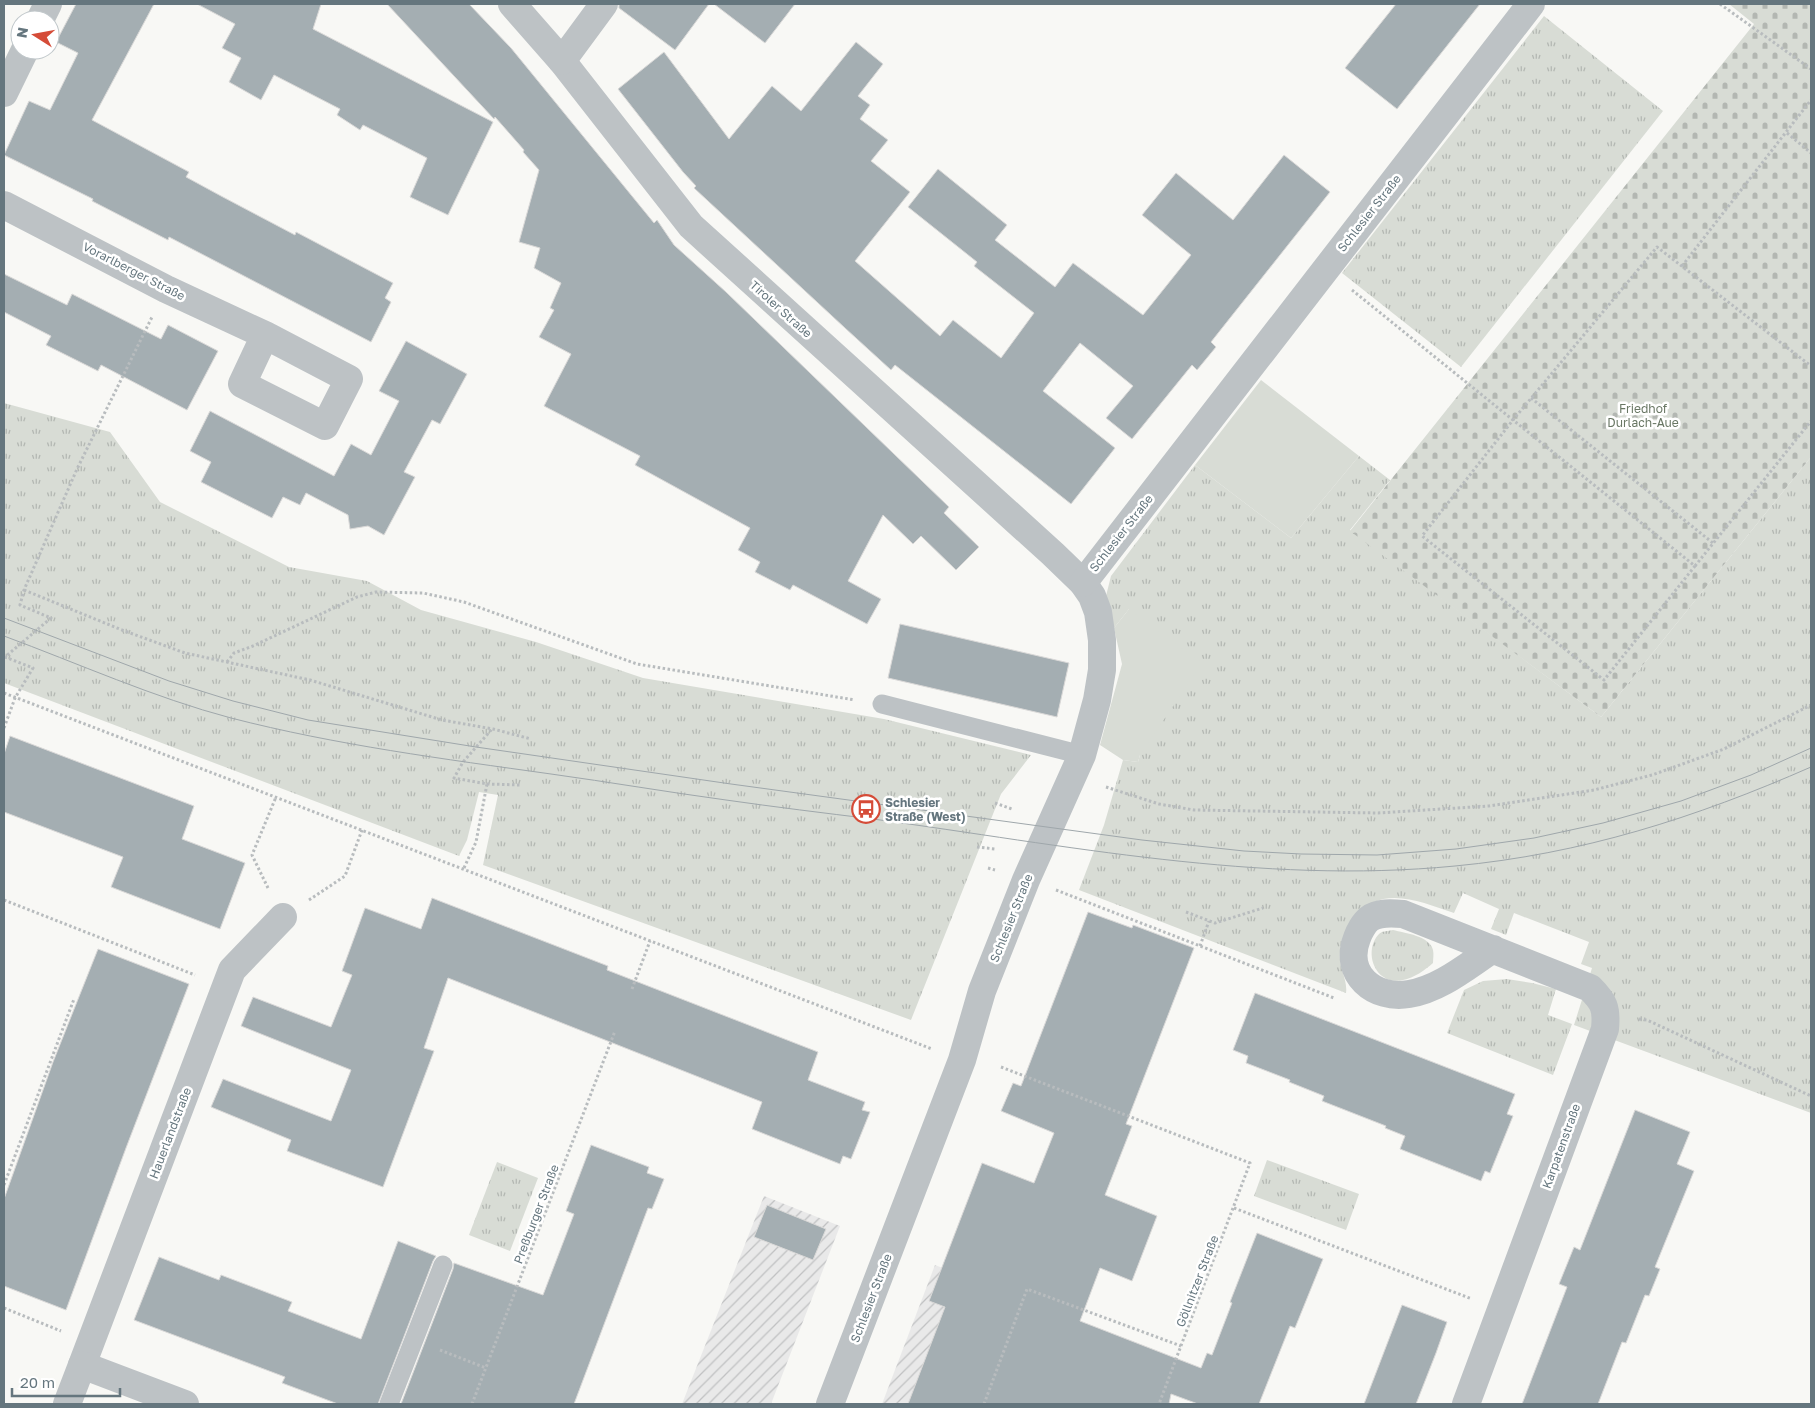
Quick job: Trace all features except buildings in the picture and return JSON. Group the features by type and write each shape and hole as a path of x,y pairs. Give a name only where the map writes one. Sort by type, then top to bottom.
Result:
{"street":[{"name":"Tiroler Straße","path":"512,4 562,61 691,226 1083,583"},
{"path":"562,61 604,4"},
{"name":"Schlesier Straße","path":"830,1404 962,1060 982,991 1026,880 1082,755 1102,670 1102,640 1098,612 1092,596 1083,583 1531,4"},
{"path":"4,93 20,60"},
{"name":"Vorarlberger Straße","path":"4,205 166,288 265,335"},
{"path":"1493,950 1431,988 1395,996 1380,993 1363,981 1355,966 1353,951 1359,932 1370,918 1386,913 1403,914 1590,988 1601,1000 1606,1015"},
{"name":"Hauerlandstraße","path":"67,1404 232,970 283,917"},
{"name":"Karpatenstraße","path":"1466,1404 1605,1029 1606,1015"},
{"path":"86,1354 185,1404"}],"lane":[{"path":"882,704 1082,755"},
{"path":"389,1404 443,1265"}],"path":[{"path":"1720,4 1811,69"},
{"path":"1682,266 1811,100"},
{"path":"1787,133 1811,153"},
{"path":"1811,366 1656,247 1530,398 1422,536 1604,680 1811,421"},
{"path":"1326,269 1695,566"},
{"path":"4,728 15,698 33,668 5,657 51,618 20,605 24,590 77,469 166,288"},
{"path":"1530,398 1713,543"},
{"path":"24,590 122,630 176,649 310,680 442,720 492,729 531,739"},
{"path":"227,662 234,653 253,646 357,597 376,592 423,593 464,602 637,664 882,704"},
{"path":"4,693 962,1060"},
{"path":"1106,787 1159,804 1194,810 1378,813 1489,806 1594,790 1652,775 1724,749 1811,706"},
{"path":"492,729 464,762 454,778 487,784 521,785"},
{"path":"464,868 476,842 487,784"},
{"path":"276,797 252,856 283,917 345,876 362,830"},
{"path":"995,803 1012,809"},
{"path":"978,847 996,849"},
{"path":"1066,893 1336,998"},
{"path":"4,900 226,988"},
{"path":"1186,912 1215,923 1263,908"},
{"path":"1200,946 1209,921"},
{"path":"632,989 650,941"},
{"path":"4,1185 74,999"},
{"path":"1606,1015 1647,1020 1811,1096"},
{"name":"Preßburger Straße","path":"472,1404 616,1031"},
{"name":"Göllnitzer Straße","path":"1001,1067 1250,1163 1159,1404"},
{"path":"1234,1208 1501,1310"},
{"path":"984,1404 1027,1289 1181,1346"},
{"path":"4,1308 86,1354"},
{"path":"414,1340 486,1368"}],"shaded area":[{"path":"764,1196 840,1226 771,1404 682,1404"},
{"path":"935,1265 1019,1298 979,1404 882,1404"}],"green space":[{"name":"Friedhof Durlach-Aue","path":"1729,4 1811,4 1811,457 1601,717 1350,531 1754,24"},
{"path":"1544,16 1663,111 1461,367 1342,273"},
{"path":"1261,380 1359,456 1291,538 1195,465"},
{"path":"4,403 110,432 160,502 289,567 367,581 421,610 536,642 643,678 884,719 1031,755 1001,794 911,1020 483,865 498,795 479,792 467,840 459,856 4,683"},
{"path":"1359,456 1390,480 1350,530 1601,717 1811,457 1811,1113 1574,1025 1592,968 1581,964 1589,942 1514,913 1506,935 1491,929 1499,909 1463,893 1454,913 1414,900 1400,898 1387,898 1363,909 1348,927 1341,948 1340,962 1346,983 1346,993 1079,890 1104,825 1123,760 1138,762 1140,755 1129,609 1114,628 1106,596 1111,576 1195,465 1291,538"},
{"path":"1129,609 1202,663 1140,755 1138,762 1123,760 1100,745 1122,664 1114,628"},
{"path":"1393,930 1427,941 1433,950 1433,963 1407,979 1389,980 1379,973 1373,962 1372,948 1375,939 1380,933"},
{"path":"1507,979 1556,989 1548,1015 1572,1024 1553,1075 1447,1033 1464,990 1483,981"},
{"path":"1267,1160 1359,1194 1346,1230 1254,1196"},
{"path":"497,1162 538,1178 510,1251 469,1235"}],"tram line":[{"path":"4,618 169,681 233,701 308,720 476,747 731,784 1142,840 1244,851 1377,855 1456,849 1534,838 1603,823 1681,801 1751,775 1811,748"},
{"path":"4,636 202,710 271,728 350,744 744,803 873,819 1090,850 1236,866 1382,871 1455,866 1548,853 1593,843 1681,818 1811,767"}],"place":[{"name":"Schlesier Straße (West)","path":"866,809"}]}
